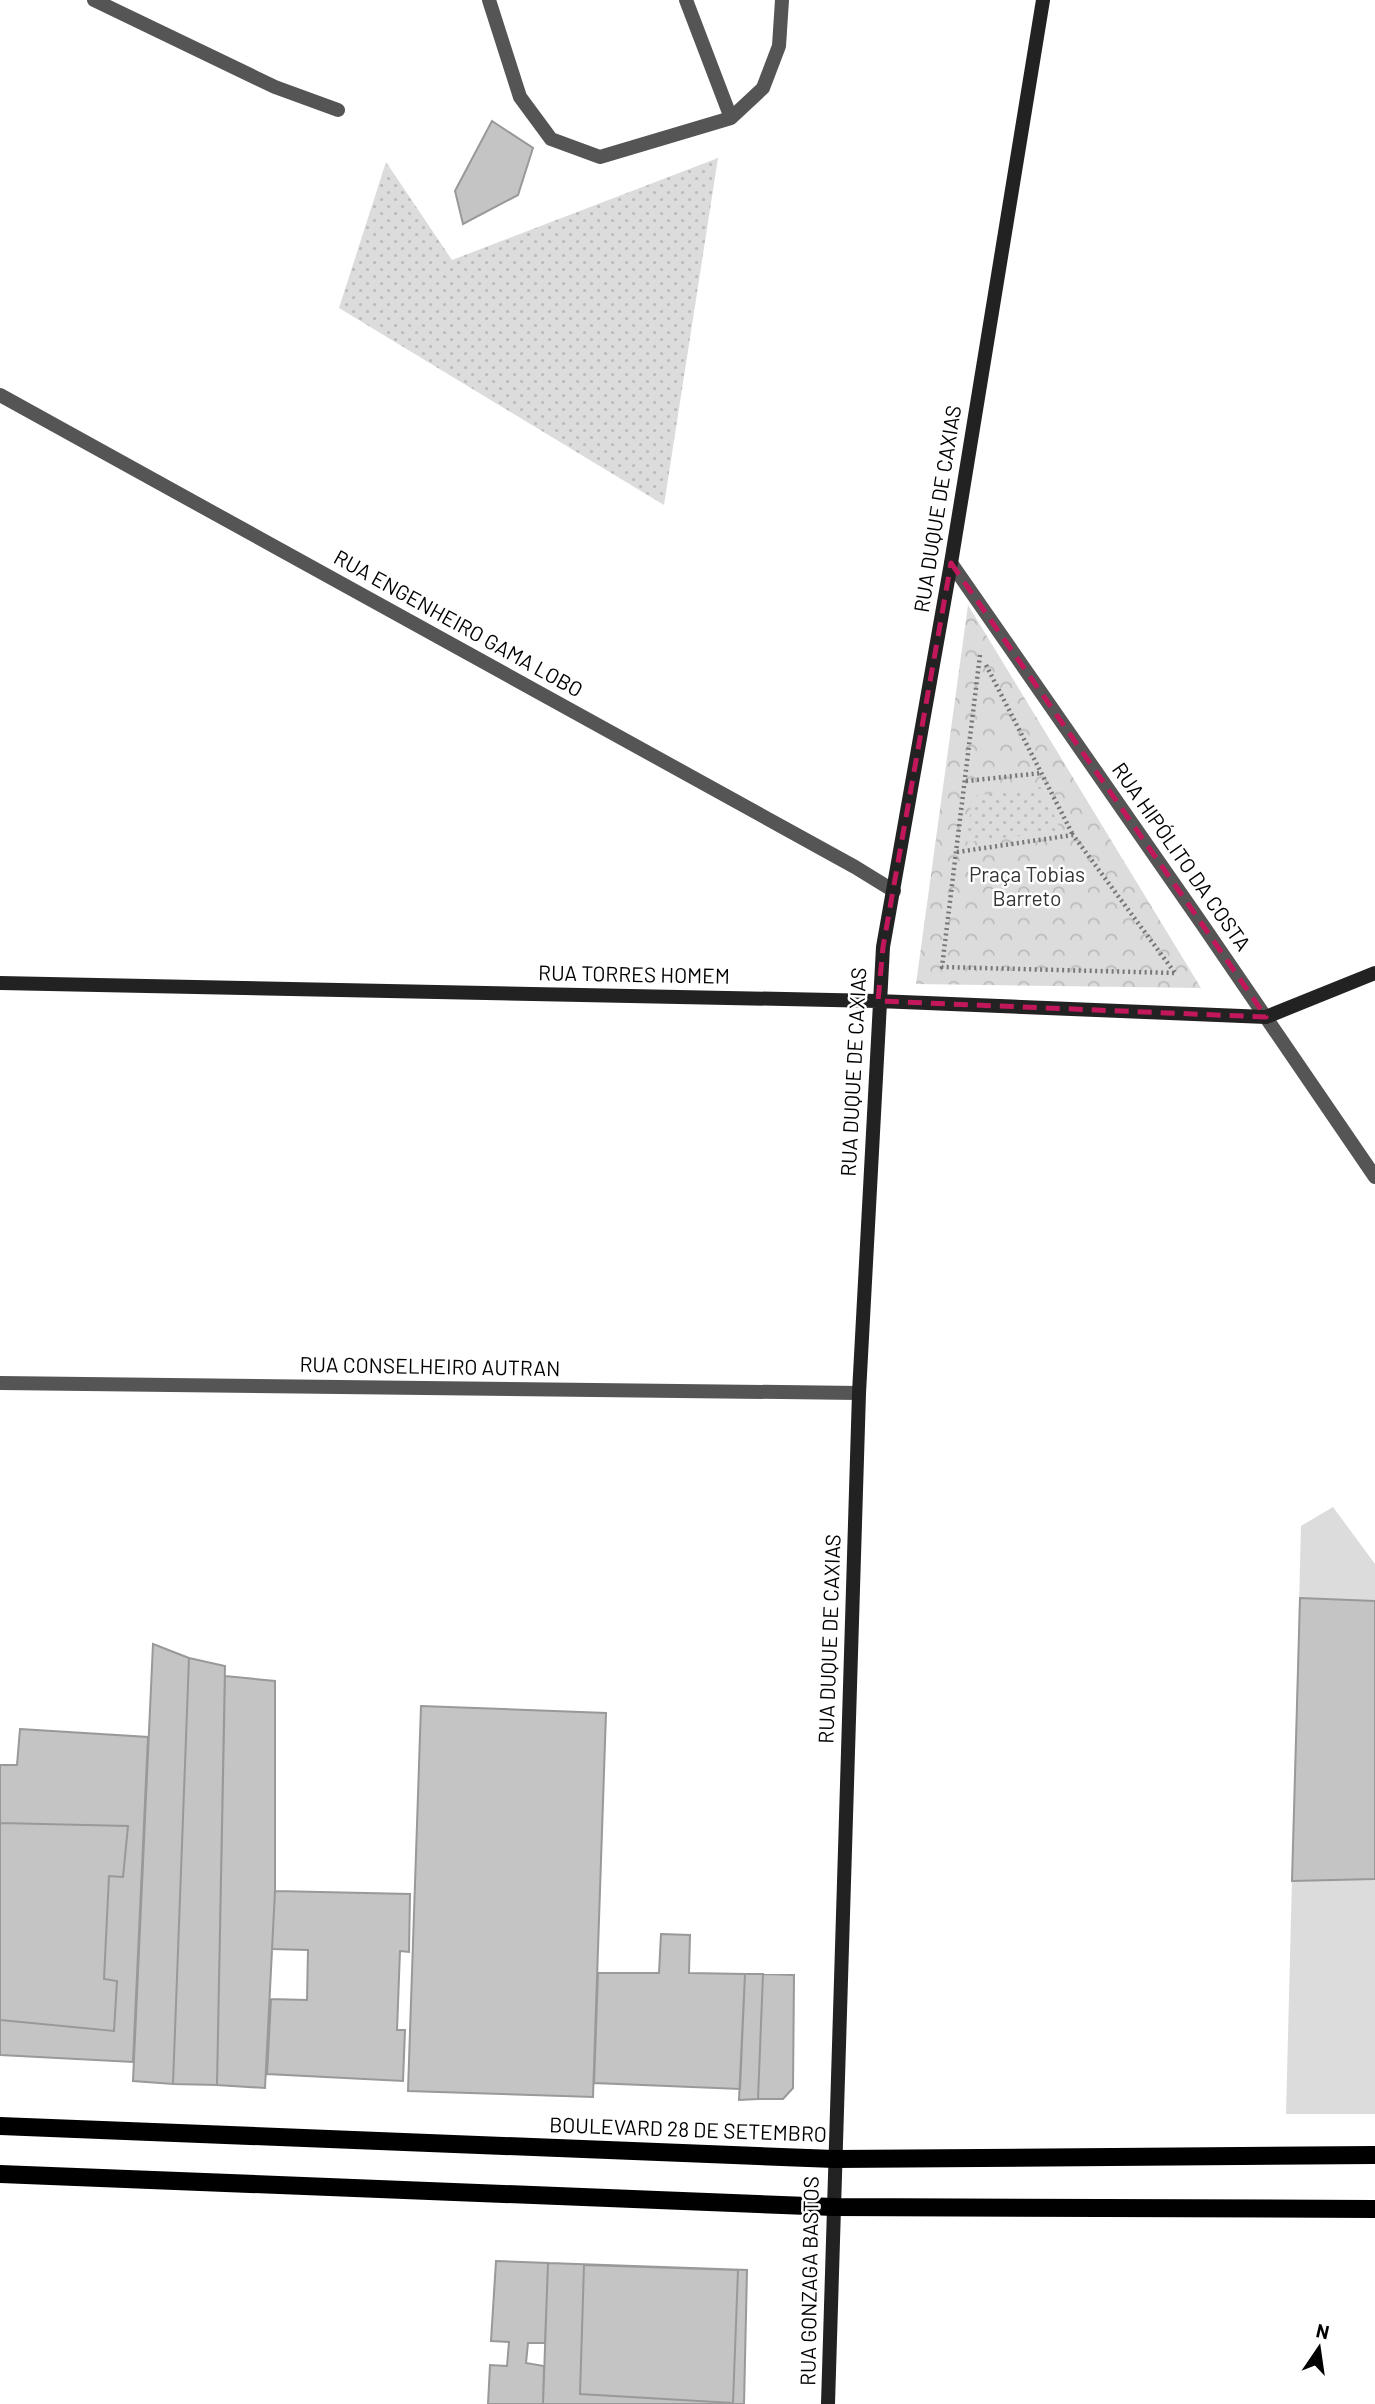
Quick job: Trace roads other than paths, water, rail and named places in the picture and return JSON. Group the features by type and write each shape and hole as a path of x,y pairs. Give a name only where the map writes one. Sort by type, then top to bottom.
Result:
{"main road":[{"name":"BOULEVARD 28 DE SETEMBRO","path":"0,2126 834,2159 1375,2155"},
{"path":"0,2174 834,2207 1375,2209"}],"street":[{"path":"94,0 275,87 338,110"},
{"path":"489,0 520,97 551,139 600,157 731,118 763,89 779,46 782,0"},
{"path":"686,0 731,118"},
{"name":"RUA DUQUE DE CAXIAS","path":"834,2159 859,1393 883,947 951,563 1043,0"},
{"name":"RUA ENGENHEIRO GAMA LOBO","path":"0,395 894,891"},
{"name":"RUA HIPÓLITO DA COSTA","path":"951,563 1375,1177"},
{"path":"1266,1017 1375,973"},
{"name":"RUA TORRES HOMEM","path":"0,983 878,1001 1266,1017"},
{"name":"RUA CONSELHEIRO AUTRAN","path":"0,1383 859,1393"},
{"name":"RUA GONZAGA BASTOS","path":"828,2404 834,2159"}],"park label":[{"name":"Praça Tobias Barreto","path":"1027,887"}]}
